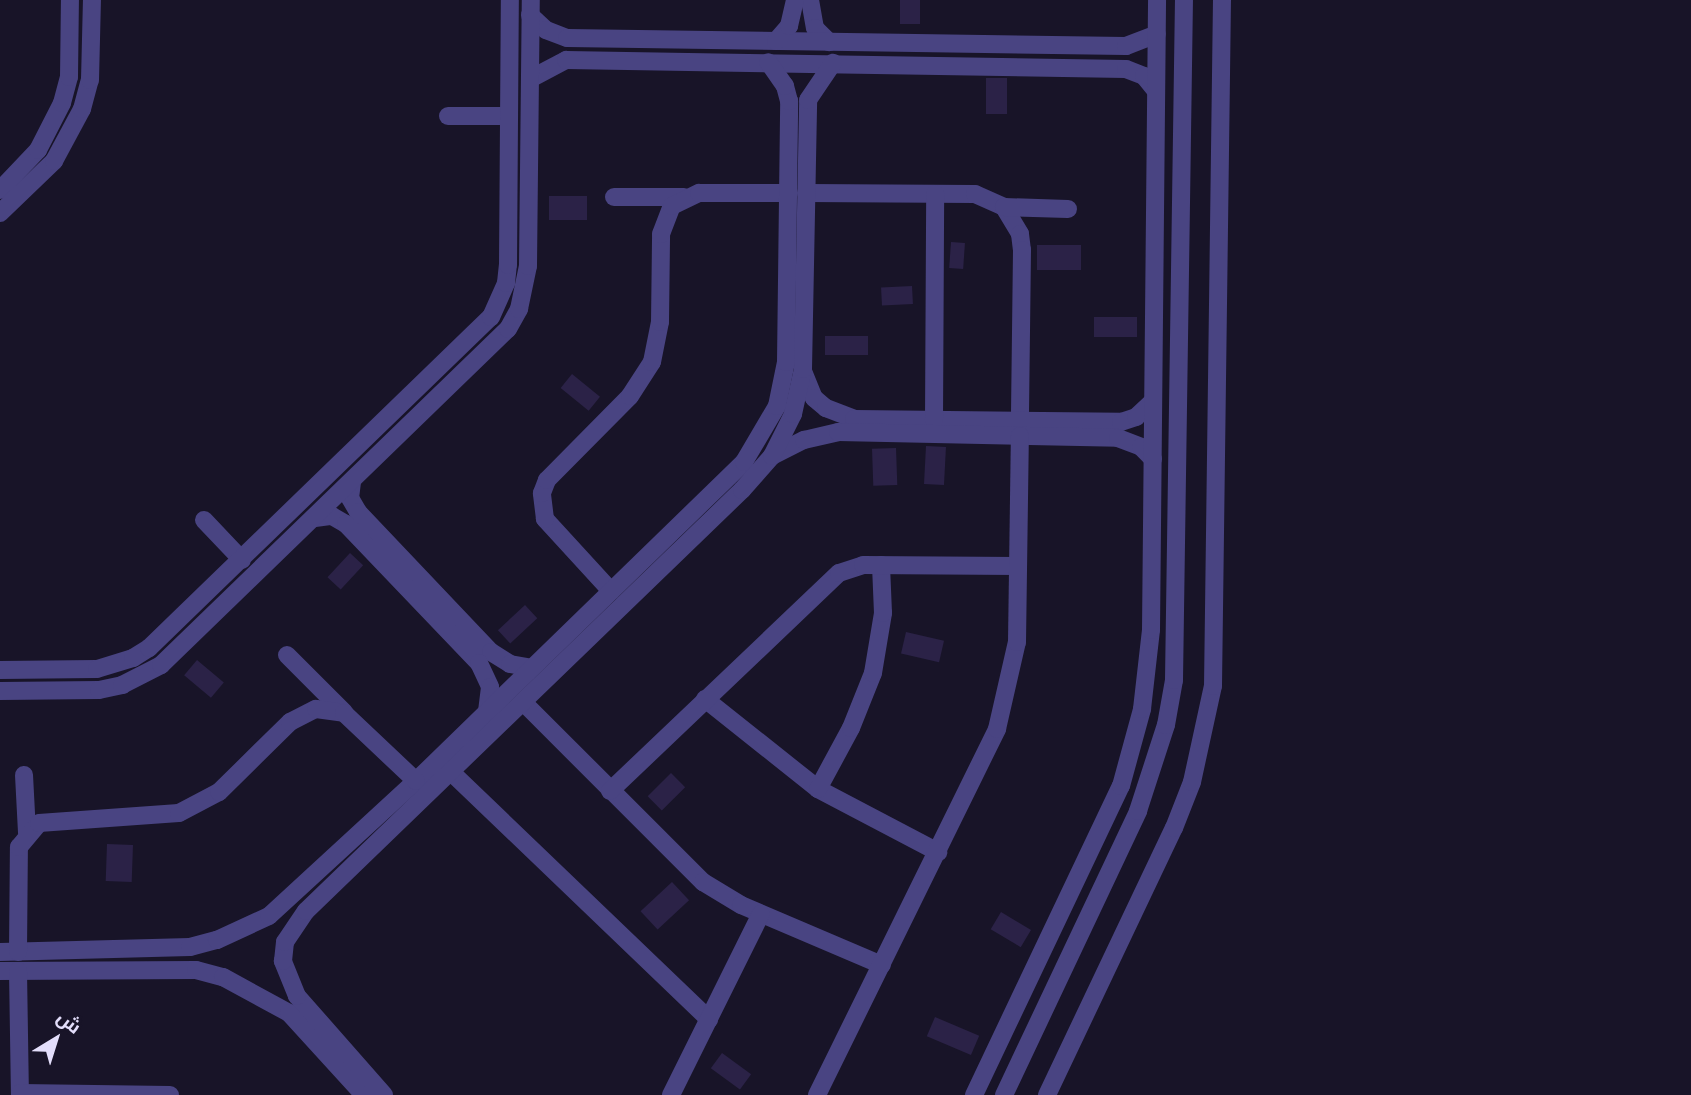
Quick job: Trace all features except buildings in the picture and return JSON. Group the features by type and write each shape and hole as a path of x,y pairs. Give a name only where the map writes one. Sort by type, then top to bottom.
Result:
{"street":[{"path":"0,190 38,150 62,103 69,77 70,0"},
{"path":"0,213 54,161 82,109 90,80 92,0"},
{"path":"0,670 97,670 133,658 164,636 491,317 506,283 510,0"},
{"path":"776,41 789,26 794,0"},
{"path":"810,0 815,28 829,42"},
{"path":"974,1095 1121,786 1133,748 1150,643 1157,0"},
{"path":"1004,1095 1138,811 1160,747 1174,680 1184,0"},
{"path":"1046,1095 1174,828 1202,746 1213,686 1222,0"},
{"path":"531,8 546,30 567,38 1126,46 1157,34"},
{"path":"0,691 99,690 143,677 177,651 494,344 519,309 528,266 531,8"},
{"path":"530,79 566,60 833,63 1126,69 1144,76 1156,91"},
{"path":"24,775 27,833 17,862 9,952 161,950 208,942 244,929 292,899 416,781 729,479 757,445 772,416 786,362 789,101 782,80 768,62"},
{"path":"772,456 793,414 803,369 808,100 833,63"},
{"path":"448,116 509,116"},
{"path":"614,197 786,193"},
{"path":"806,193 975,194 1004,207 1068,209"},
{"path":"933,420 935,194"},
{"path":"611,592 553,531 542,507 542,493 556,470 629,396 652,362 660,322 664,219 684,197"},
{"path":"817,1095 997,729 1009,686 1017,642 1022,250 1020,234 1004,207"},
{"path":"803,369 814,398 839,416 933,420 1127,439 1153,459"},
{"path":"384,1095 297,996 283,961 285,942 306,911 772,456 804,440 838,432 1020,429 1121,422 1136,417 1153,401"},
{"path":"352,482 350,498 358,512 491,652 510,664 532,668"},
{"path":"315,518 332,516 346,524 479,663 490,687 487,712"},
{"path":"204,520 242,560"},
{"path":"610,791 829,580 851,568 881,565 1018,566"},
{"path":"818,789 852,728 873,673 883,613 881,565"},
{"path":"287,655 416,781"},
{"path":"705,699 818,789 938,852"},
{"path":"523,702 686,868 722,894 761,914 882,965"},
{"path":"27,833 54,819 156,818 179,813 219,792 302,713 323,708 344,713"},
{"path":"450,771 709,1019"},
{"path":"671,1095 761,914"},
{"path":"170,1095 20,1094 9,971 195,970 223,976 289,1013 364,1095"}]}
